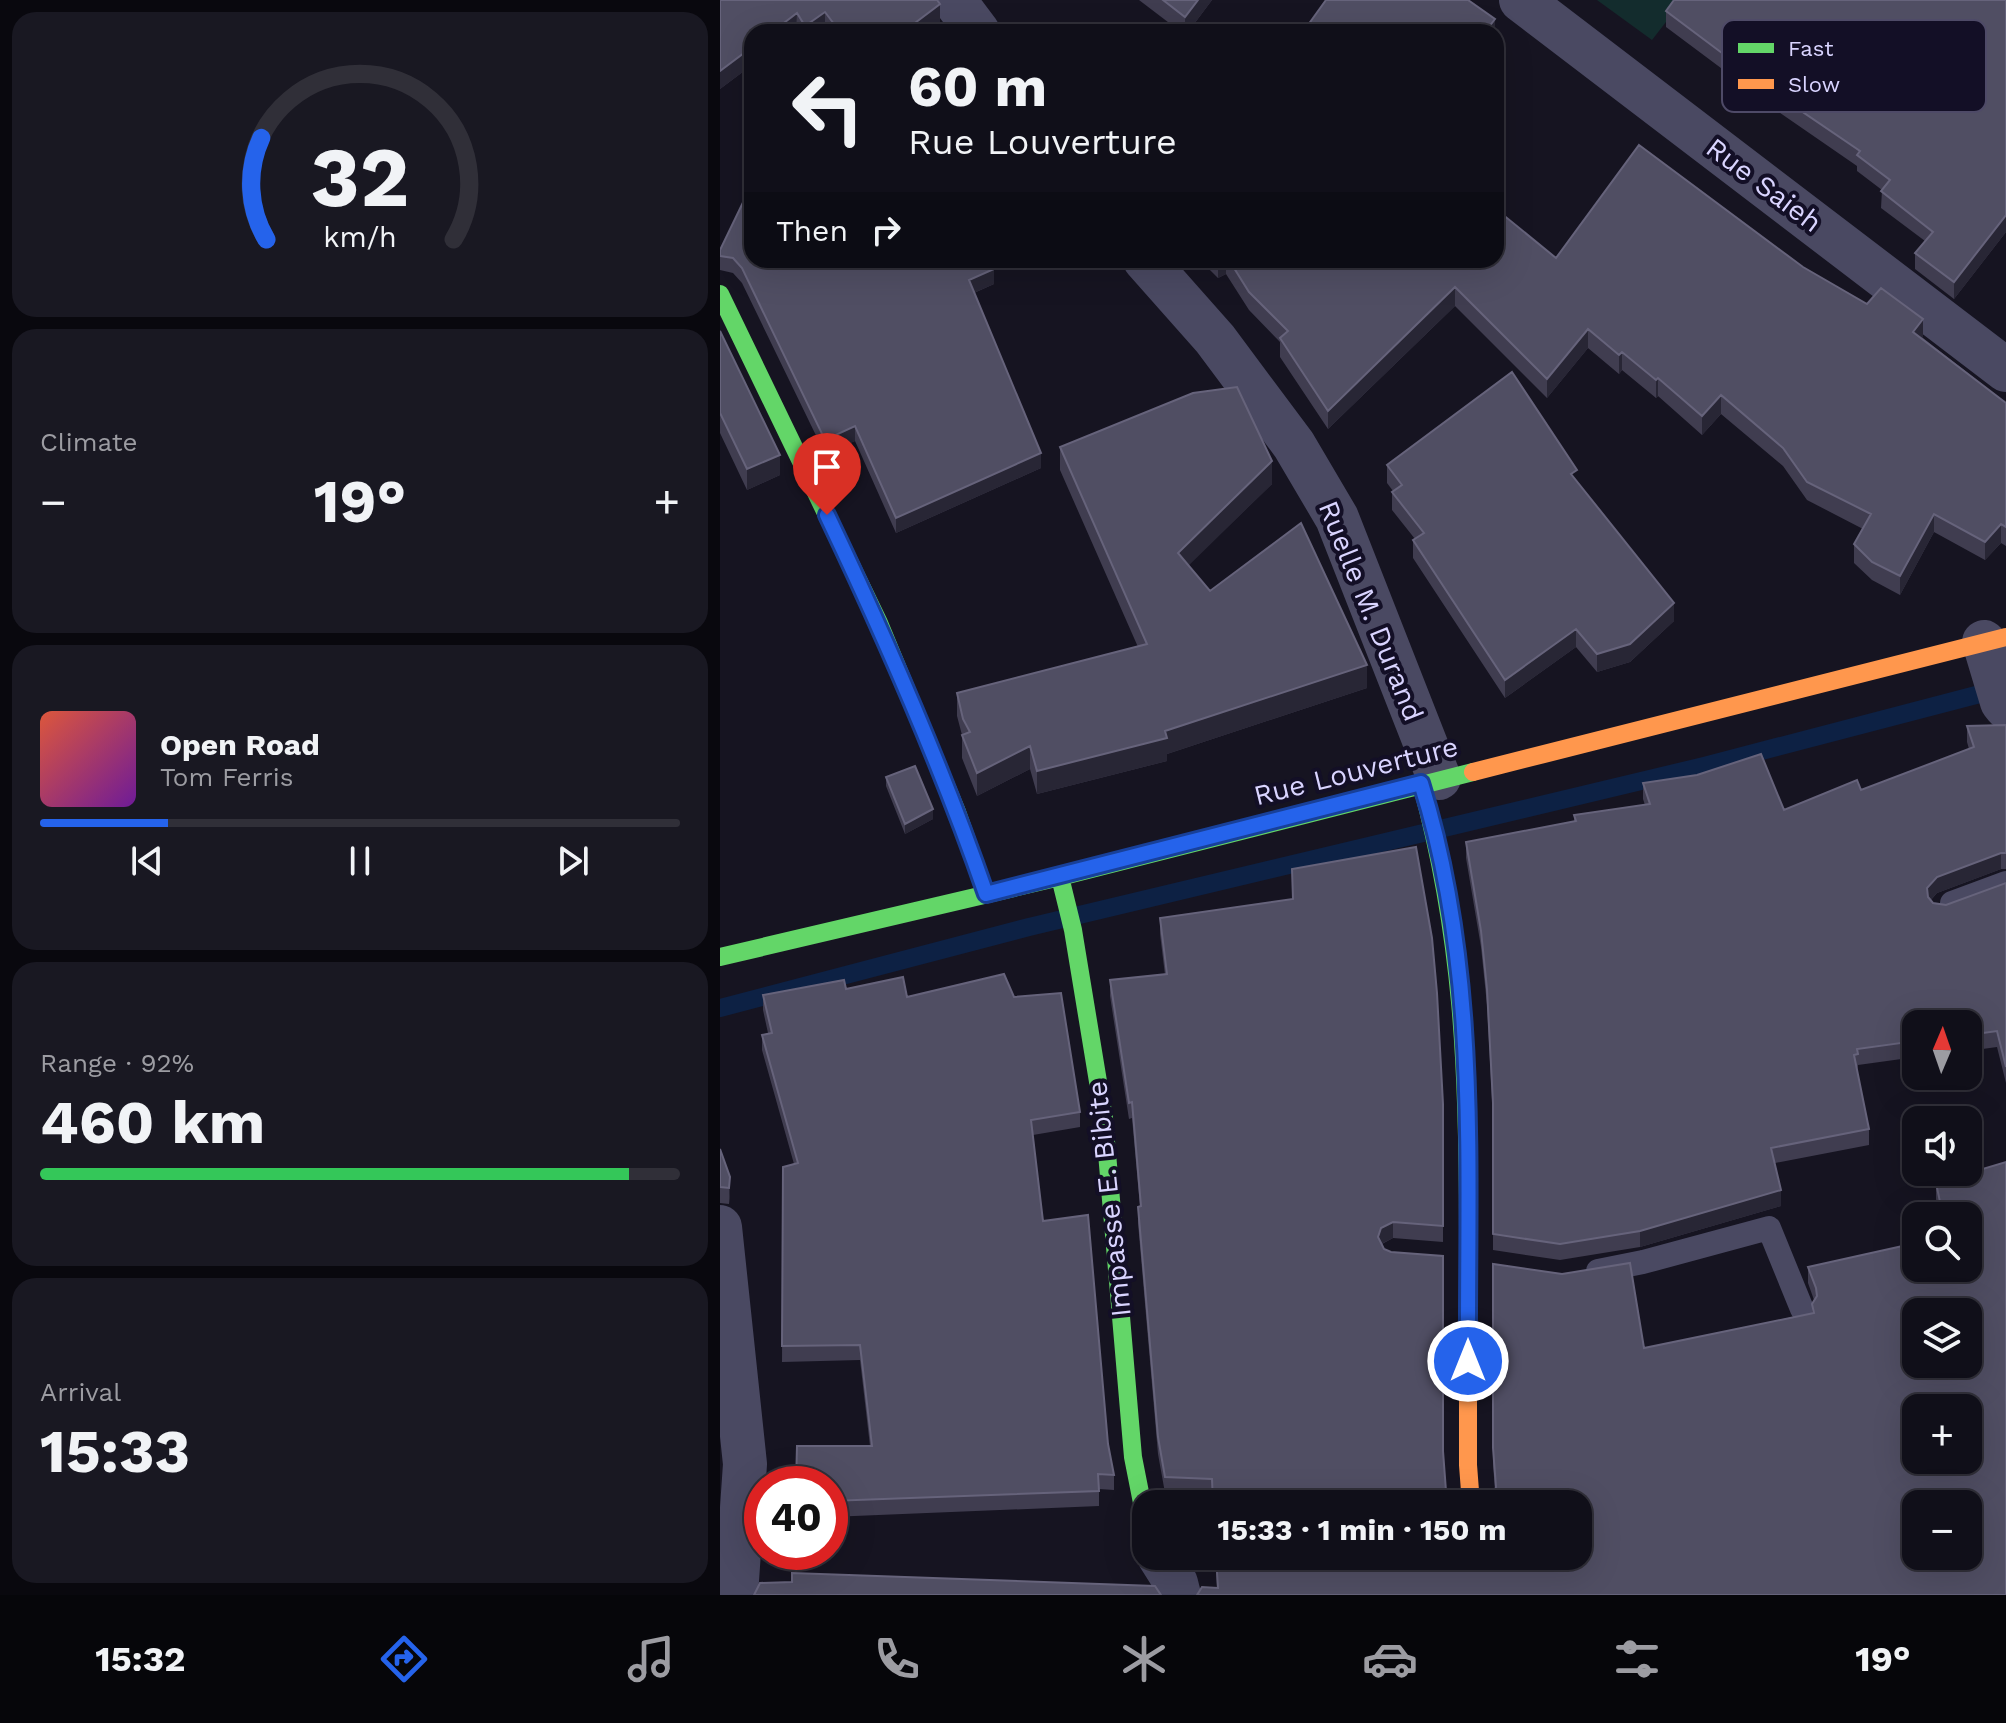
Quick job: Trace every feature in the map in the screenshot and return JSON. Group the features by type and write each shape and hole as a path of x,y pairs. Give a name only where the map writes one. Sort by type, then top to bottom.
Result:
{"street":[{"path":"954,0 972,24"},
{"name":"Rue Saieh","path":"1521,0 2006,370"},
{"name":"Ruelle M. Durand","path":"1152,268 1215,339 1294,445 1337,518 1430,781"},
{"path":"720,294 879,623 957,812 986,894"},
{"name":"Rue Louverture","path":"720,957 1060,877 1430,781 2000,664"},
{"path":"1430,781 1435,832 1456,941 1468,1080 1470,1490"},
{"name":"Impasse E. Bibite","path":"1060,877 1073,930 1104,1118 1133,1457 1140,1490"},
{"path":"720,1227 745,1464 736,1595"},
{"path":"1168,1570 1179,1595"}],"lane":[{"path":"1942,907 2006,883"},
{"path":"1576,1274 1643,1262 1769,1228 1802,1309"}],"green space":[{"path":"1597,0 1683,0 1652,40"}],"building":[{"path":"720,0 937,0 940,4 914,24 834,24 825,12 808,24 804,24 797,13 783,24 744,24 744,53 720,71"},
{"path":"1163,0 1198,0 1185,17"},
{"path":"1326,0 1468,0 1495,19 1491,24 1309,24"},
{"path":"1674,0 2006,0 2006,215 1954,282 1915,253 1933,232 1881,191 1890,180 1857,155 1860,151 1803,112 1986,112 1986,20 1722,20 1722,53 1666,11"},
{"path":"1639,145 1803,267 1867,304 1881,288 1923,319 1913,332 2006,403 2006,527 2001,524 1985,542 1934,514 1900,576 1872,562 1854,544 1871,514 1807,482 1783,448 1721,395 1702,416 1658,378 1656,380 1622,352 1619,355 1588,329 1547,379 1455,287 1328,411 1280,338 1288,331 1249,292 1234,268 1504,268 1504,216 1556,258"},
{"path":"744,200 744,268 994,268 969,280 1041,453 896,518 855,426 825,440 742,268 733,258 720,256"},
{"path":"720,331 780,455 747,469 720,413"},
{"path":"1512,372 1577,470 1571,474 1674,603 1630,644 1597,654 1576,629 1505,680 1413,540 1424,533 1392,492 1402,485 1387,465"},
{"path":"1237,387 1272,461 1178,553 1210,591 1301,523 1367,665 1165,731 1167,738 1037,771 1030,746 977,773 962,735 970,732 963,719 957,693 1147,644 1060,447 1193,393"},
{"path":"2006,725 2006,853 1937,877 1927,888 1928,897 1933,903 1946,905 2006,883 2006,1067 1997,1031 1982,1033 1982,1010 1902,1010 1902,1043 1857,1049 1858,1054 1854,1055 1869,1129 1771,1148 1781,1190 1640,1231 1560,1244 1493,1234 1493,1103 1487,989 1466,842 1576,821 1574,815 1650,804 1643,783 1697,775 1761,754 1784,810 1857,780 1861,790 1974,747 1967,726"},
{"path":"915,766 933,809 905,824 886,777"},
{"path":"1416,847 1432,938 1437,993 1443,1104 1443,1226 1393,1222 1381,1228 1378,1237 1384,1249 1391,1252 1443,1256 1443,1451 1446,1490 1212,1490 1212,1479 1165,1477 1158,1437 1132,1102 1129,1103 1110,980 1167,974 1160,918 1293,899 1292,869"},
{"path":"1004,974 1014,997 1061,993 1080,1112 1031,1120 1043,1221 1088,1215 1108,1444 1114,1475 1098,1474 1099,1491 848,1500 848,1466 796,1466 797,1446 872,1446 860,1345 782,1346 783,1167 798,1163 762,1035 772,1033 763,995 844,980 846,989 903,977 907,997"},
{"path":"720,1149 730,1177 729,1188 720,1187"},
{"path":"2006,1162 2006,1595 1197,1595 1202,1587 1218,1588 1217,1570 1592,1570 1592,1490 1495,1490 1493,1264 1562,1274 1630,1263 1644,1348 1814,1313 1812,1304 1817,1296 1816,1288 1808,1267 1902,1246 1902,1282 1982,1282 1982,1202 1940,1202 1937,1186 1982,1186 1982,1169"},
{"path":"792,1573 1155,1586 1161,1595 754,1595 760,1583 792,1582"}],"waterway":[{"path":"720,1008 1029,927 1704,766 1999,689"}],"traffic: fast":[{"path":"720,294 879,623 957,812 986,894"},
{"path":"720,957 1060,877 1473,772"},
{"path":"1421,783 1446,895 1460,1004 1467,1115 1468,1229"},
{"path":"1060,877 1073,930 1104,1118 1133,1457 1140,1490"}],"traffic: slow":[{"path":"1473,772 2006,637"},
{"path":"1468,1229 1470,1490"}],"route":[{"path":"827,515 879,623 957,812 986,894 1421,783 1433,823 1456,941 1468,1080 1468,1361"}]}
